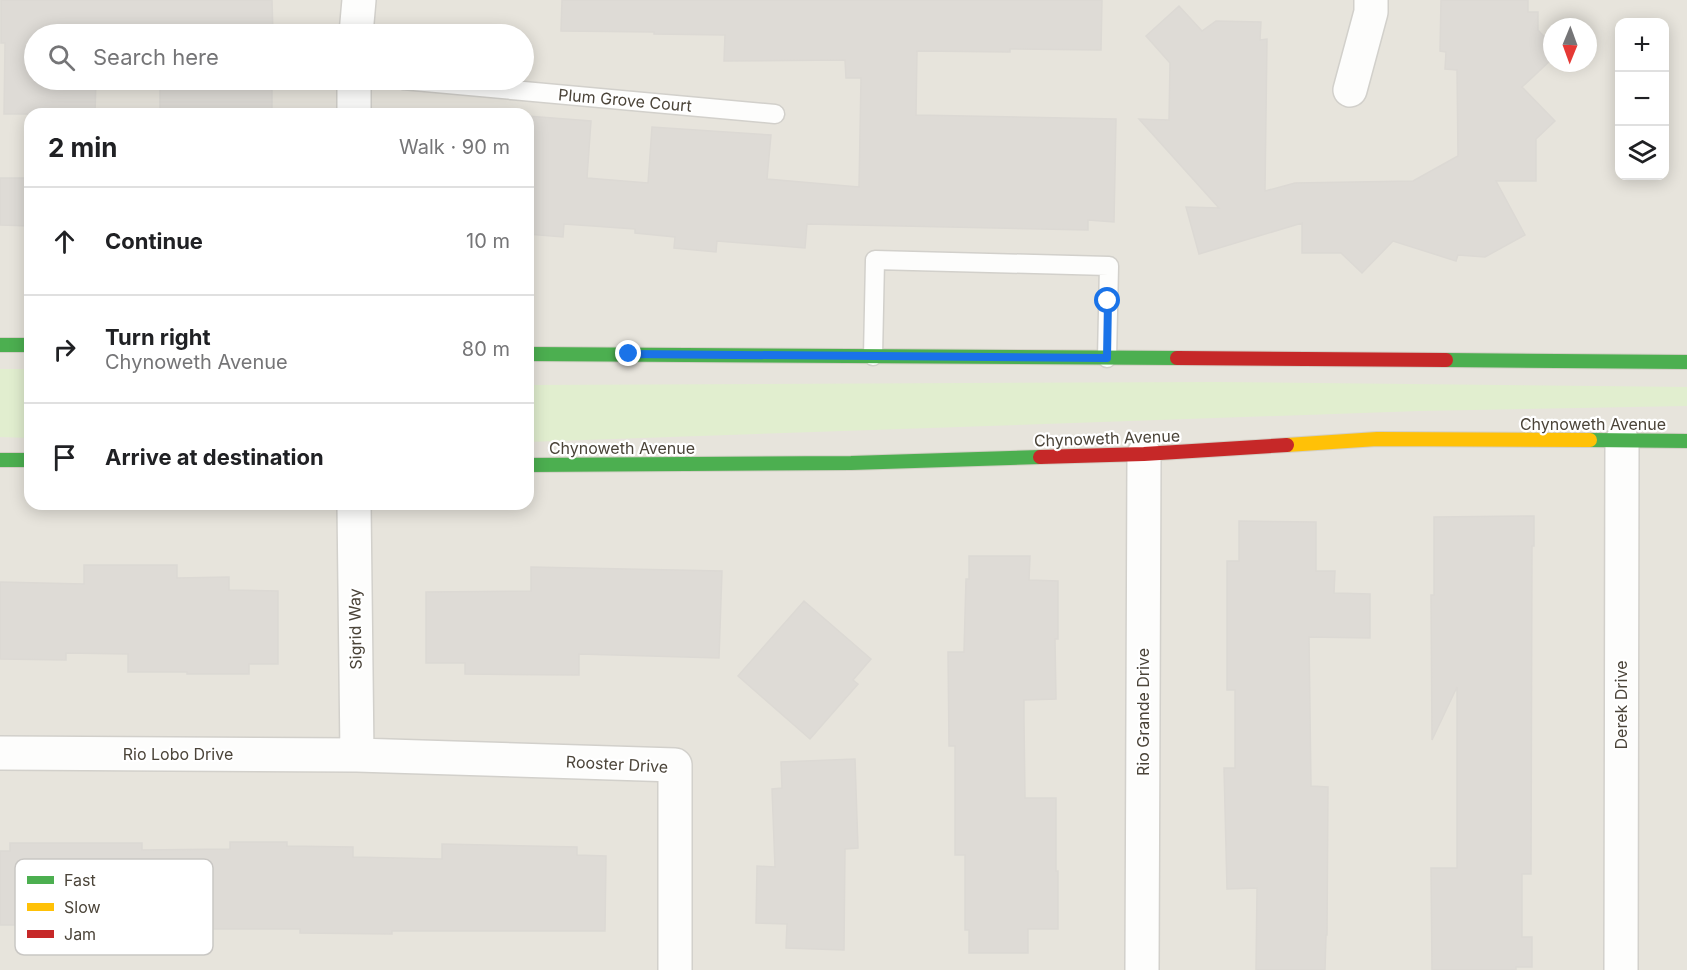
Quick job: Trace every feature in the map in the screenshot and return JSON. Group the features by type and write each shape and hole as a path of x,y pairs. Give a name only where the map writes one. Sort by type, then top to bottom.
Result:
{"street":[{"path":"357,24 358,0"},
{"path":"1350,90 1371,12 1371,0"},
{"path":"354,90 354,108"},
{"path":"0,345 24,345"},
{"path":"534,354 1687,362"},
{"name":"Chynoweth Avenue","path":"534,465 851,463 1144,454 1377,439 1687,441"},
{"name":"Derek Drive","path":"1621,970 1622,441"},
{"name":"Rio Grande Drive","path":"1142,970 1144,454"},
{"path":"0,460 24,460"},
{"name":"Sigrid Way","path":"354,510 357,754"},
{"name":"Rio Lobo Drive","path":"0,753 357,754"},
{"name":"Rooster Drive","path":"357,754 675,765 675,970"}],"lane":[{"name":"Plum Grove Court","path":"512,90 775,114"},
{"path":"873,356 874,260 1109,266 1107,358"}],"shaded area":[{"path":"0,0 1687,0 1687,970 0,970"}],"green space":[{"path":"0,369 24,369 24,438 0,437"},
{"path":"1216,382 1687,387 1687,406 1419,411 534,442 534,385"}],"building":[{"path":"1,0 272,0 273,24 24,24 24,90 96,90 95,108 24,108 24,114 4,114 5,43 1,43"},
{"path":"562,0 1102,0 1101,50 917,51 916,115 1116,119 1114,222 1088,220 1088,230 807,224 805,248 717,241 716,252 674,248 675,237 635,233 635,229 564,224 563,237 534,235 534,116 591,121 587,178 648,183 652,127 771,135 767,179 859,187 861,78 846,78 845,60 724,61 725,35 561,31"},
{"path":"1441,0 1528,0 1528,12 1538,12 1538,30 1543,35 1543,67 1522,87 1555,121 1536,139 1536,181 1496,181 1525,235 1485,257 1458,255 1456,261 1393,241 1362,273 1341,253 1302,253 1302,223 1199,254 1186,207 1219,208 1139,119 1169,120 1170,63 1146,36 1179,6 1202,31 1216,21 1261,22 1260,40 1267,39 1265,191 1295,183 1413,181 1458,156 1457,70 1445,69 1446,52 1440,51"},
{"path":"160,90 272,90 272,108 160,108"},
{"path":"0,178 24,178 24,226 0,225"},
{"path":"1534,516 1531,874 1522,874 1522,937 1532,937 1532,967 1516,967 1516,970 1432,970 1431,868 1457,868 1457,687 1432,740 1431,595 1434,595 1434,517"},
{"path":"1239,521 1316,522 1316,571 1335,571 1334,593 1370,594 1370,638 1309,637 1311,786 1328,787 1325,970 1256,970 1257,888 1227,889 1224,768 1235,768 1235,690 1227,690 1227,561 1239,561"},
{"path":"969,556 1030,556 1029,580 1058,581 1058,639 1055,639 1056,699 1024,700 1024,720 1025,798 1056,798 1058,929 1028,929 1028,953 969,953 969,930 965,930 965,855 955,855 955,746 949,746 948,652 964,652"},
{"path":"84,565 177,565 177,578 229,577 229,590 278,591 278,664 249,664 249,674 187,674 187,672 128,672 128,654 66,653 66,660 0,659 0,582 84,584"},
{"path":"531,567 722,571 719,658 579,654 579,675 465,674 465,663 426,663 426,592 531,591"},
{"path":"804,601 871,659 853,680 858,684 810,739 738,676"},
{"path":"855,759 858,848 845,849 844,950 786,948 787,924 756,923 757,866 775,867 772,789 782,788 781,762"},
{"path":"230,842 287,842 287,846 353,847 353,857 442,859 442,844 577,847 577,855 606,856 605,931 392,931 392,934 300,933 300,929 213,929 213,859 15,859 15,925 0,925 0,851 10,851 10,843 142,843 142,850 230,849"}],"traffic: fast":[{"path":"0,345 24,345"},
{"path":"534,354 1177,358"},
{"path":"1446,360 1687,362"},
{"path":"1590,440 1687,441"},
{"path":"534,465 851,463 1040,457"},
{"path":"0,460 24,460"}],"traffic: slow":[{"path":"1287,445 1377,439 1590,440"}],"traffic: jam":[{"path":"1177,358 1446,360"},
{"path":"1040,457 1144,454 1287,445"}],"route":[{"path":"629,354 1107,358 1108,301"}]}
